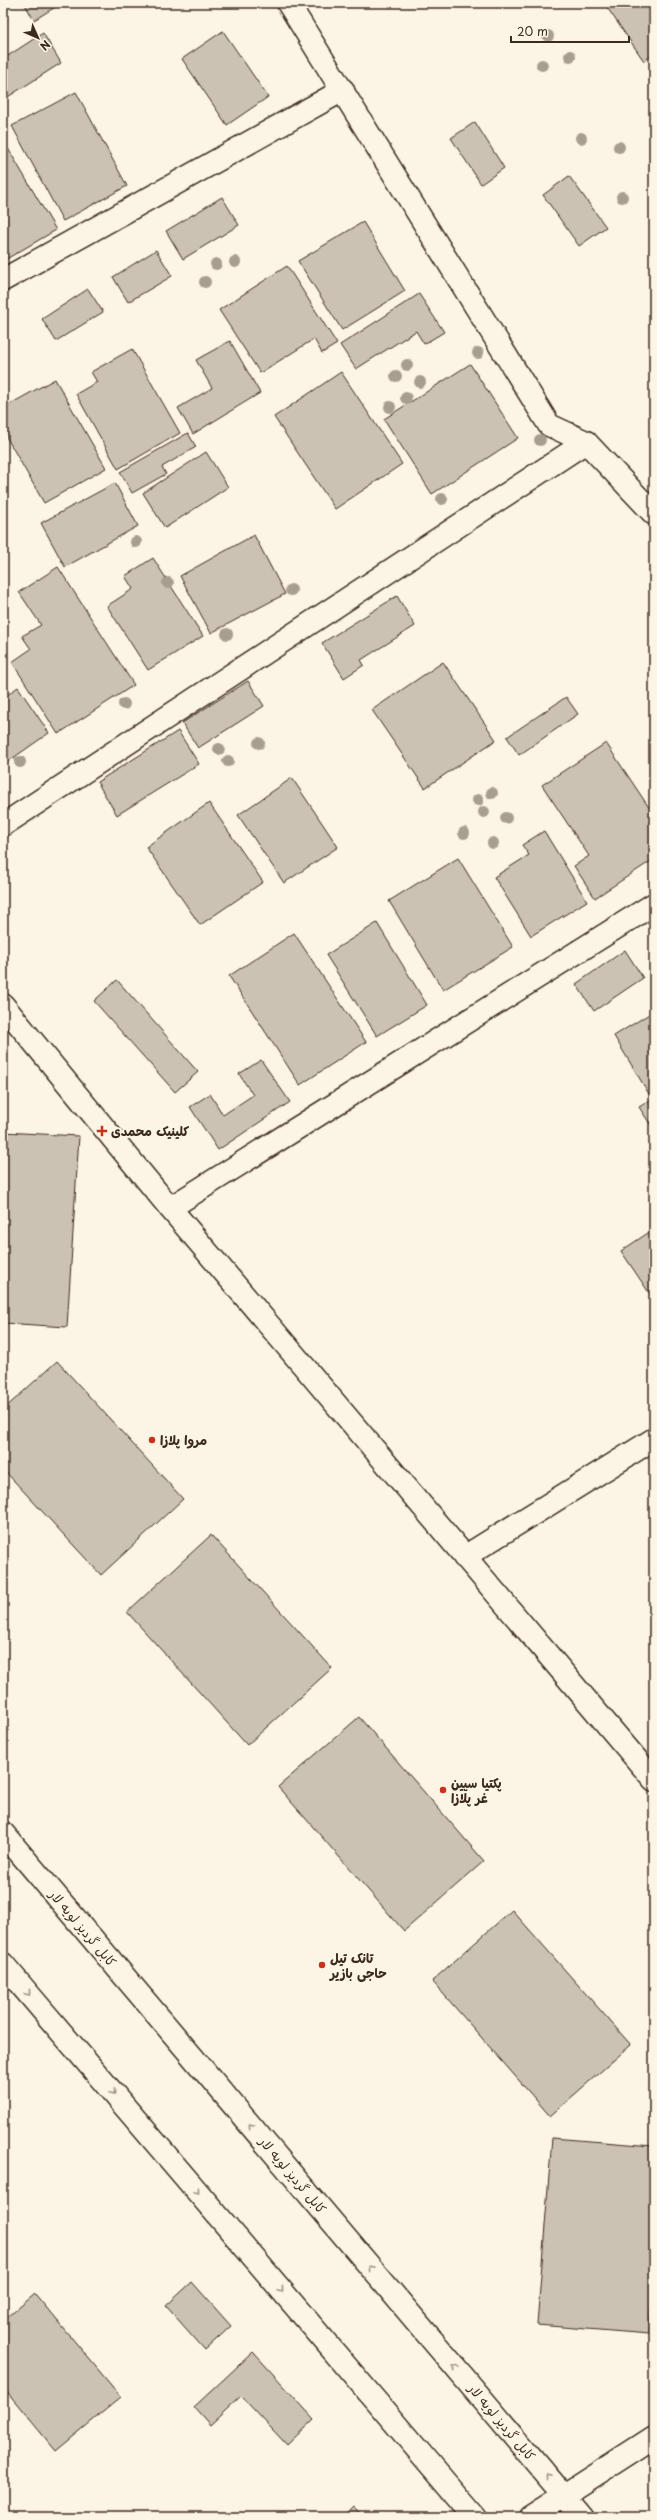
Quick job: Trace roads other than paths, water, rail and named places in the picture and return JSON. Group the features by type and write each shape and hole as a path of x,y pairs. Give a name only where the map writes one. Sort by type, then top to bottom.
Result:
{"main road":[{"path":"288,3 549,424 586,442 654,514"},
{"path":"3,280 343,90"},
{"path":"3,825 586,442"},
{"path":"170,1208 654,904"},
{"path":"3,1005 170,1208 654,1780"},
{"path":"464,1557 654,1439"},
{"name":"کابل گردیز لویه لار","path":"3,1834 582,2517"},
{"path":"3,1964 475,2517"},
{"path":"530,2517 654,2437"}],"place":[{"name":"کلینیک محمدی","path":"102,1131"},
{"name":"مروا پلازا","path":"152,1440"},
{"name":"پکتیا سپین غر پلازا","path":"443,1790"},
{"name":"تانک تیل حاجی بازیر","path":"322,1965"}]}
